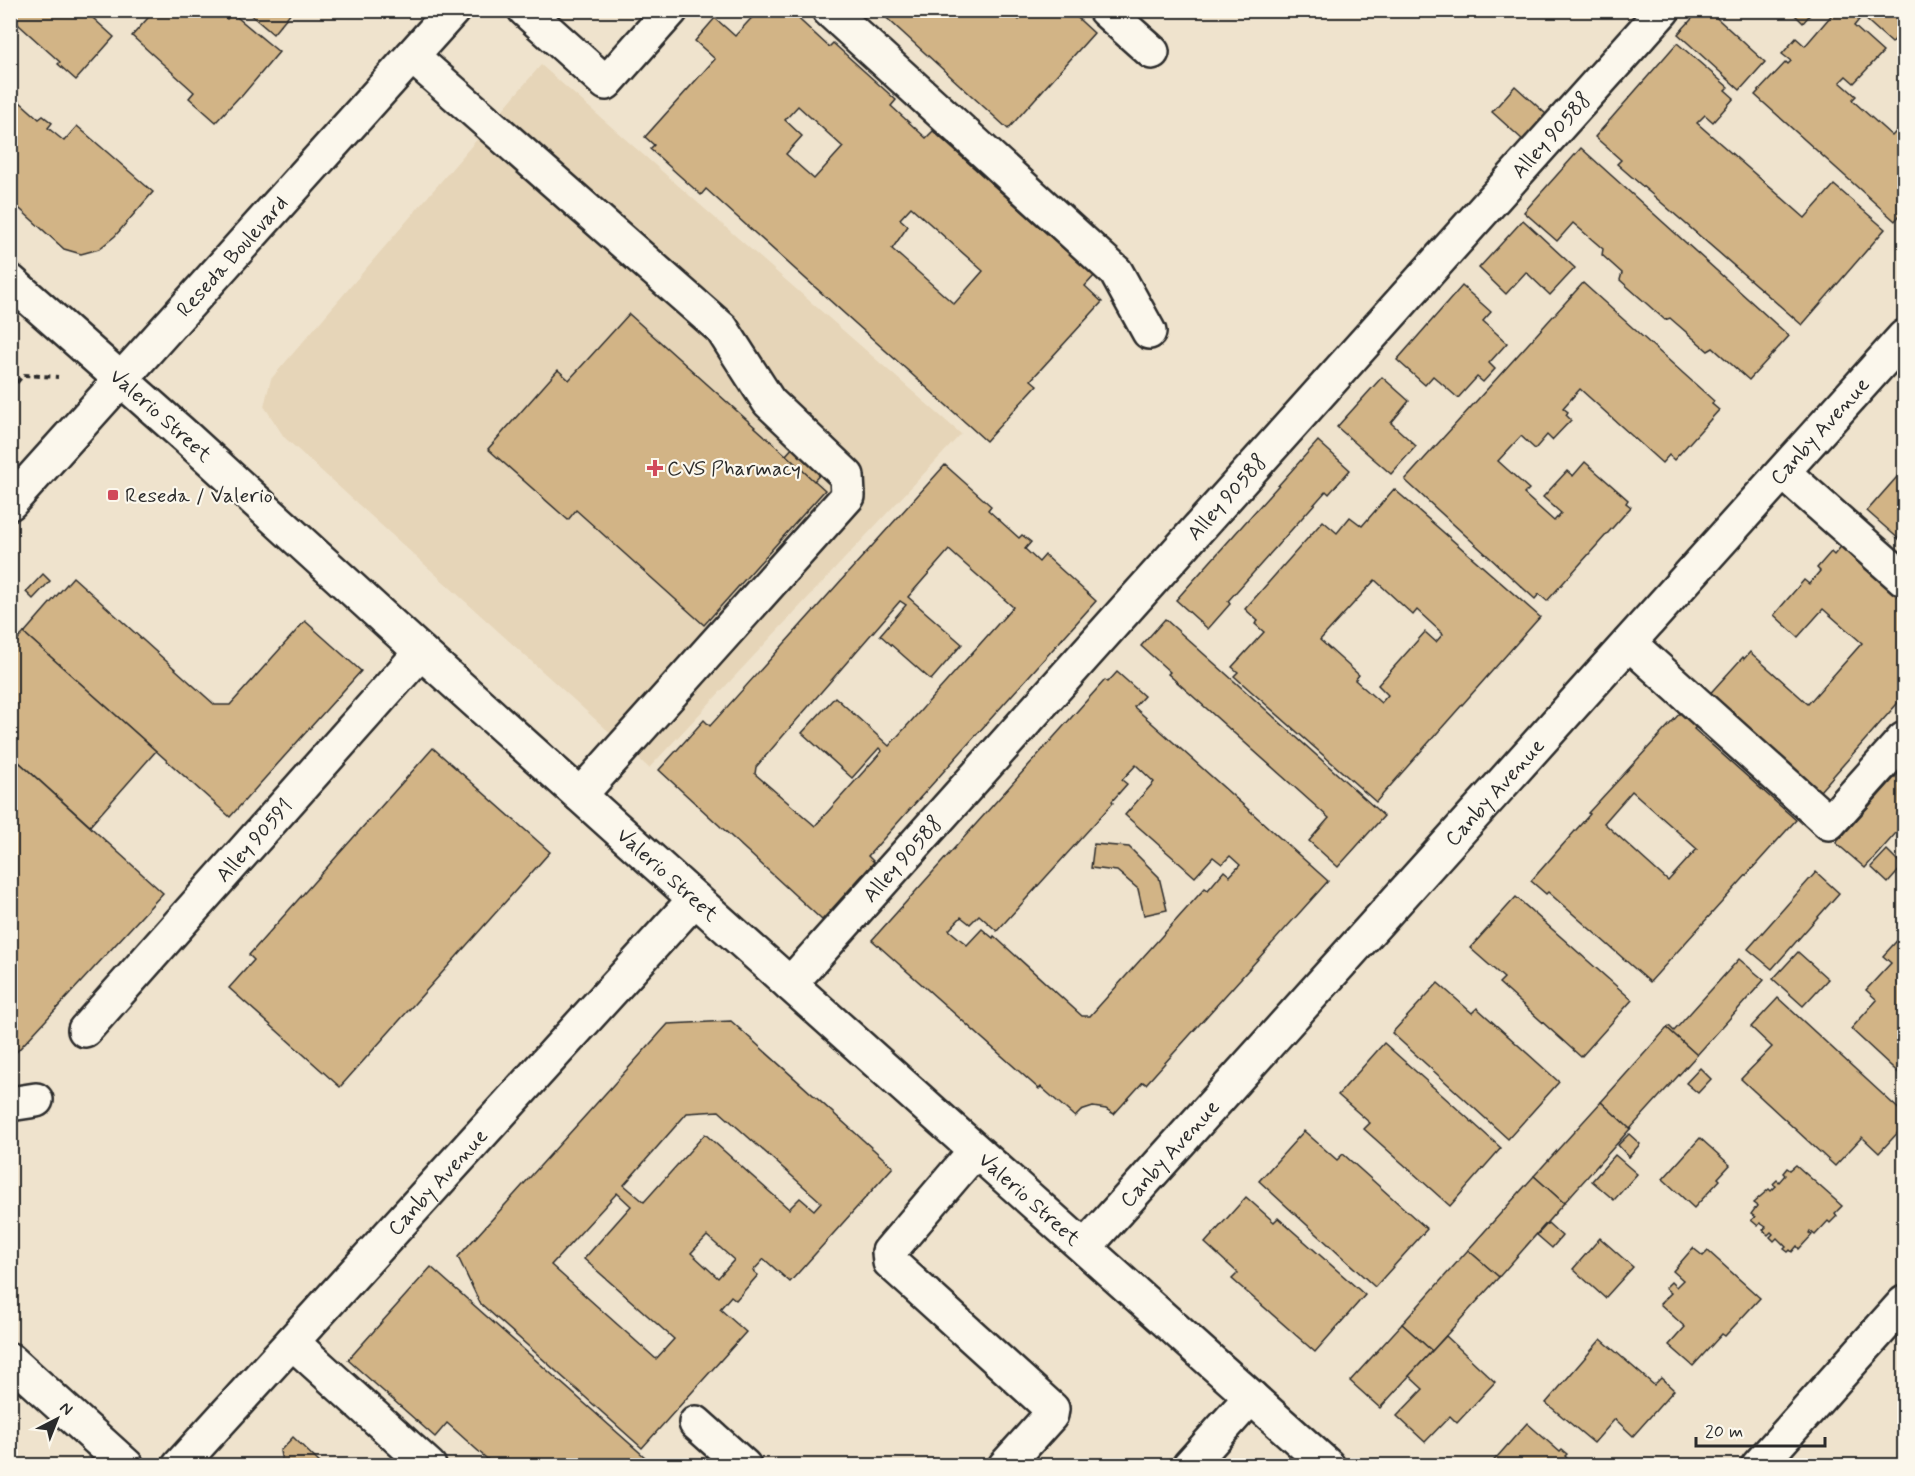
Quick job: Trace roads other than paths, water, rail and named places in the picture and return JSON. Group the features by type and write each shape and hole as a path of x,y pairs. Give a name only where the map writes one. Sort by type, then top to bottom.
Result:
{"street":[{"name":"Reseda Boulevard","path":"10,503 453,10"},
{"path":"525,10 606,83 671,10"},
{"path":"829,10 1116,272 1149,332"},
{"path":"1105,10 1152,52"},
{"name":"Alley 90588","path":"790,984 1663,10"},
{"path":"412,56 722,329 769,402 847,476 848,495 580,795"},
{"name":"Valerio Street","path":"10,281 122,379 695,899 1328,1466"},
{"name":"Canby Avenue","path":"1085,1247 1905,337"},
{"path":"1789,465 1905,555"},
{"path":"1789,465 1905,579"},
{"path":"1629,643 1828,823 1905,739"},
{"name":"Alley 90591","path":"85,1030 421,652"},
{"name":"Canby Avenue","path":"179,1466 695,899"},
{"path":"975,1151 888,1256 890,1262 1052,1409 1051,1414 1005,1466"},
{"path":"1758,1466 1905,1303"},
{"path":"292,1342 429,1466"},
{"path":"10,1360 127,1466"},
{"path":"1189,1466 1251,1397"},
{"path":"696,1423 744,1466"}],"place":[{"name":"CVS Pharmacy","path":"655,468"},
{"name":"Reseda / Valerio","path":"113,495"}]}
